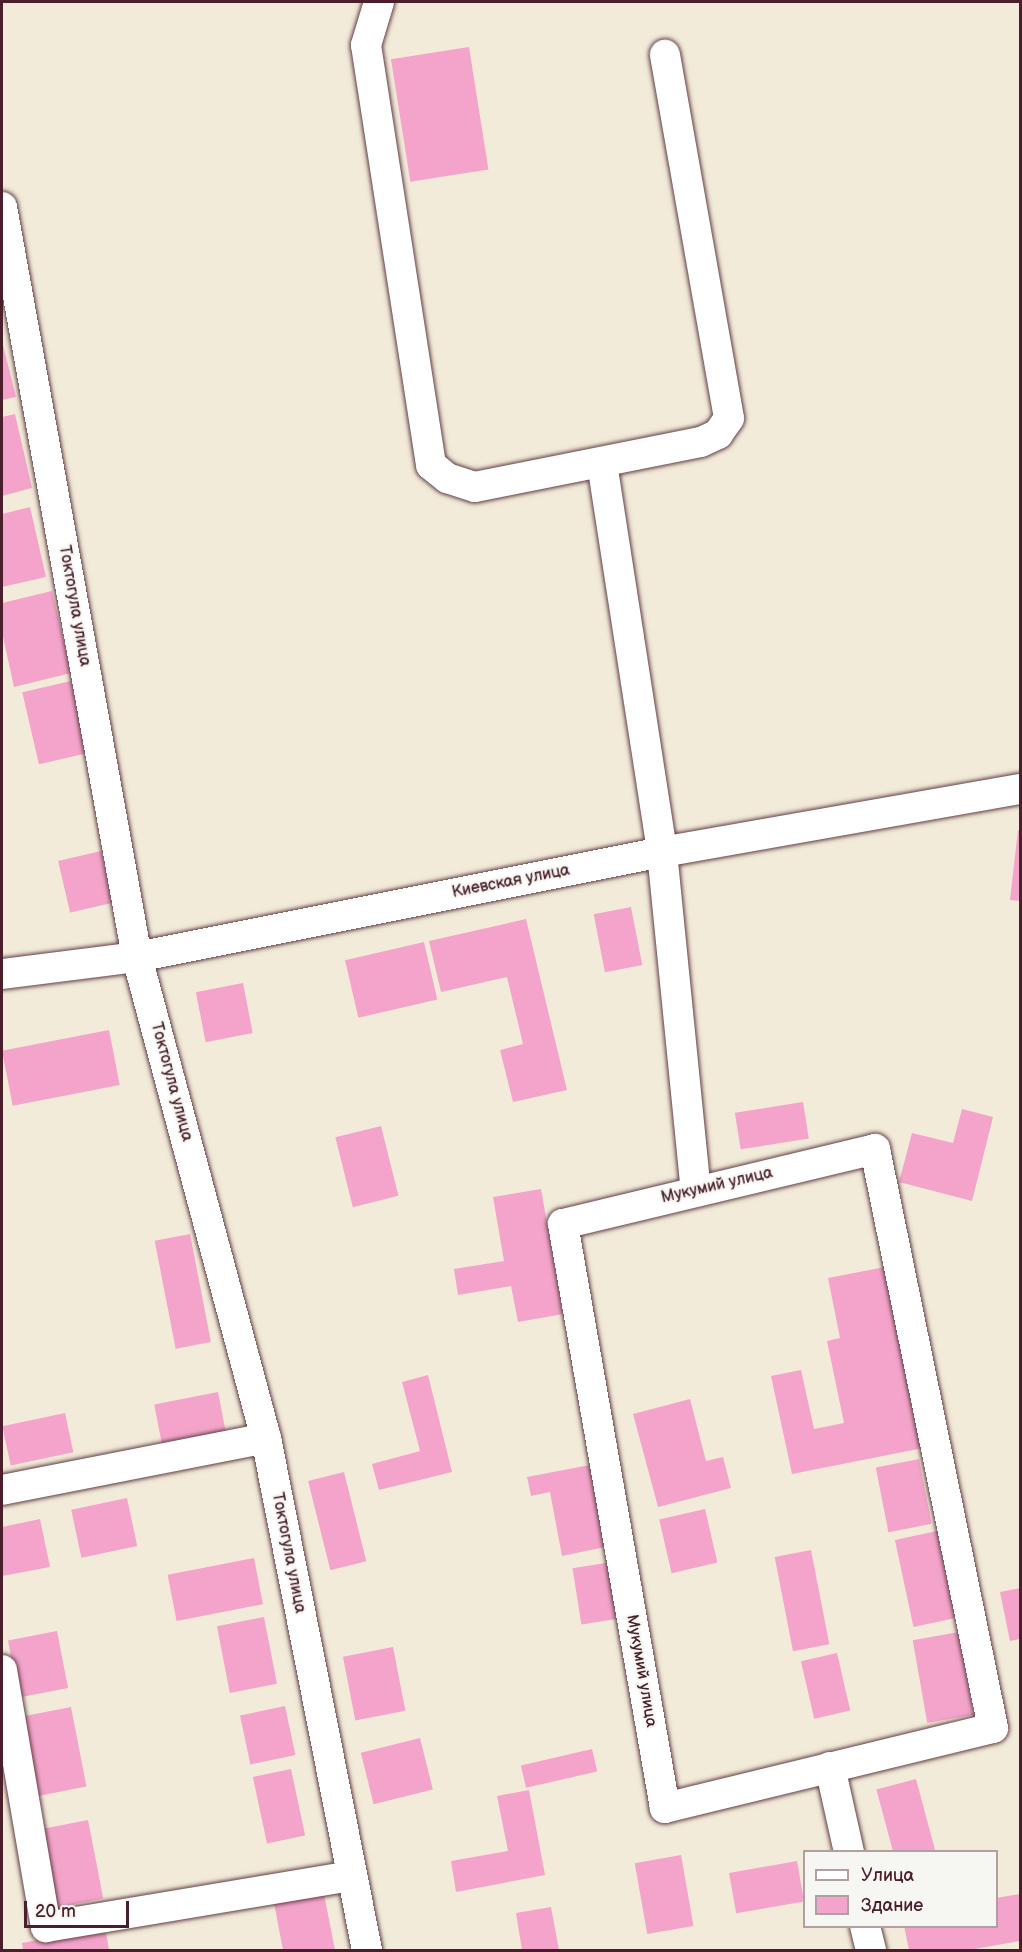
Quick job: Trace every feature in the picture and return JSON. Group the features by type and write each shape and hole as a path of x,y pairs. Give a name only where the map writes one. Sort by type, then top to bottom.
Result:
{"street":[{"path":"379,2 366,45 432,465 447,478 475,487 701,442 718,434 729,418 665,55"},
{"name":"Токтогула улица","path":"2,207 137,957 266,1438 350,1876 367,1950"},
{"path":"602,463 662,852 696,1191"},
{"name":"Киевская улица","path":"2,974 137,957 662,852 1020,789"},
{"name":"Мукумий улица","path":"875,1149 993,1728 665,1808 563,1224 696,1191 875,1149"},
{"path":"2,1490 266,1438"},
{"path":"2,1670 46,1927 350,1876"},
{"path":"830,1767 849,1850"},
{"path":"866,1928 871,1950"}],"building":[{"path":"469,47 488,169 410,182 391,59"},
{"path":"2,341 16,397 2,400"},
{"path":"15,414 32,488 2,496 2,417"},
{"path":"30,507 46,577 2,587 2,514"},
{"path":"52,591 71,673 14,687 2,632 2,603"},
{"path":"71,681 88,753 39,764 22,692"},
{"path":"1018,830 1020,831 1020,901 1010,900"},
{"path":"101,851 113,903 70,913 58,861"},
{"path":"631,907 642,965 605,972 594,914"},
{"path":"526,919 567,1090 513,1102 500,1050 523,1044 507,977 441,992 429,941"},
{"path":"424,942 437,999 358,1018 345,960"},
{"path":"243,983 253,1033 206,1042 196,992"},
{"path":"109,1030 120,1085 13,1106 2,1051"},
{"path":"803,1102 809,1139 741,1149 735,1113"},
{"path":"962,1109 993,1117 972,1201 899,1182 912,1133 953,1143"},
{"path":"381,1126 398,1196 353,1207 335,1137"},
{"path":"541,1189 563,1314 518,1322 511,1286 458,1295 454,1269 504,1261 493,1197"},
{"path":"190,1234 211,1342 176,1349 155,1241"},
{"path":"885,1267 923,1448 792,1474 771,1376 801,1370 814,1429 844,1423 827,1341 840,1338 828,1278"},
{"path":"428,1375 452,1472 379,1490 372,1464 420,1451 402,1382"},
{"path":"218,1392 226,1434 162,1447 154,1404"},
{"path":"690,1399 706,1461 723,1457 731,1488 658,1507 633,1414"},
{"path":"65,1413 73,1452 11,1465 2,1426"},
{"path":"919,1459 932,1524 888,1532 876,1467"},
{"path":"595,1464 610,1546 562,1556 550,1492 531,1496 527,1477"},
{"path":"344,1472 366,1561 330,1570 308,1481"},
{"path":"127,1498 137,1546 81,1558 71,1510"},
{"path":"705,1509 717,1563 672,1573 659,1520"},
{"path":"40,1519 50,1567 2,1576 2,1527"},
{"path":"937,1531 956,1618 913,1627 895,1540"},
{"path":"811,1550 829,1644 793,1651 775,1557"},
{"path":"254,1558 263,1604 177,1621 168,1575"},
{"path":"612,1562 621,1618 581,1625 572,1568"},
{"path":"1020,1588 1020,1639 1010,1641 1000,1592"},
{"path":"264,1617 277,1684 230,1693 217,1626"},
{"path":"57,1631 68,1688 19,1697 8,1641"},
{"path":"959,1632 974,1715 927,1723 913,1640"},
{"path":"393,1647 405,1711 355,1721 343,1657"},
{"path":"837,1653 850,1710 814,1719 801,1661"},
{"path":"285,1706 295,1755 250,1764 240,1716"},
{"path":"71,1707 86,1787 35,1796 20,1717"},
{"path":"420,1738 433,1789 374,1804 361,1753"},
{"path":"592,1749 597,1771 526,1788 521,1765"},
{"path":"291,1769 305,1836 267,1844 253,1777"},
{"path":"916,1779 935,1850 893,1850 876,1790"},
{"path":"529,1790 545,1875 456,1892 451,1861 508,1851 497,1796"},
{"path":"88,1820 103,1899 56,1908 41,1829"},
{"path":"681,1855 694,1926 647,1934 635,1863"},
{"path":"797,1861 803,1902 736,1913 729,1873"},
{"path":"324,1894 335,1950 283,1950 274,1903"},
{"path":"1020,1894 1020,1941 969,1950 909,1950 904,1928 998,1928 998,1898"},
{"path":"551,1907 559,1950 522,1950 516,1913"},
{"path":"105,1927 109,1950 23,1950 22,1943"}]}
